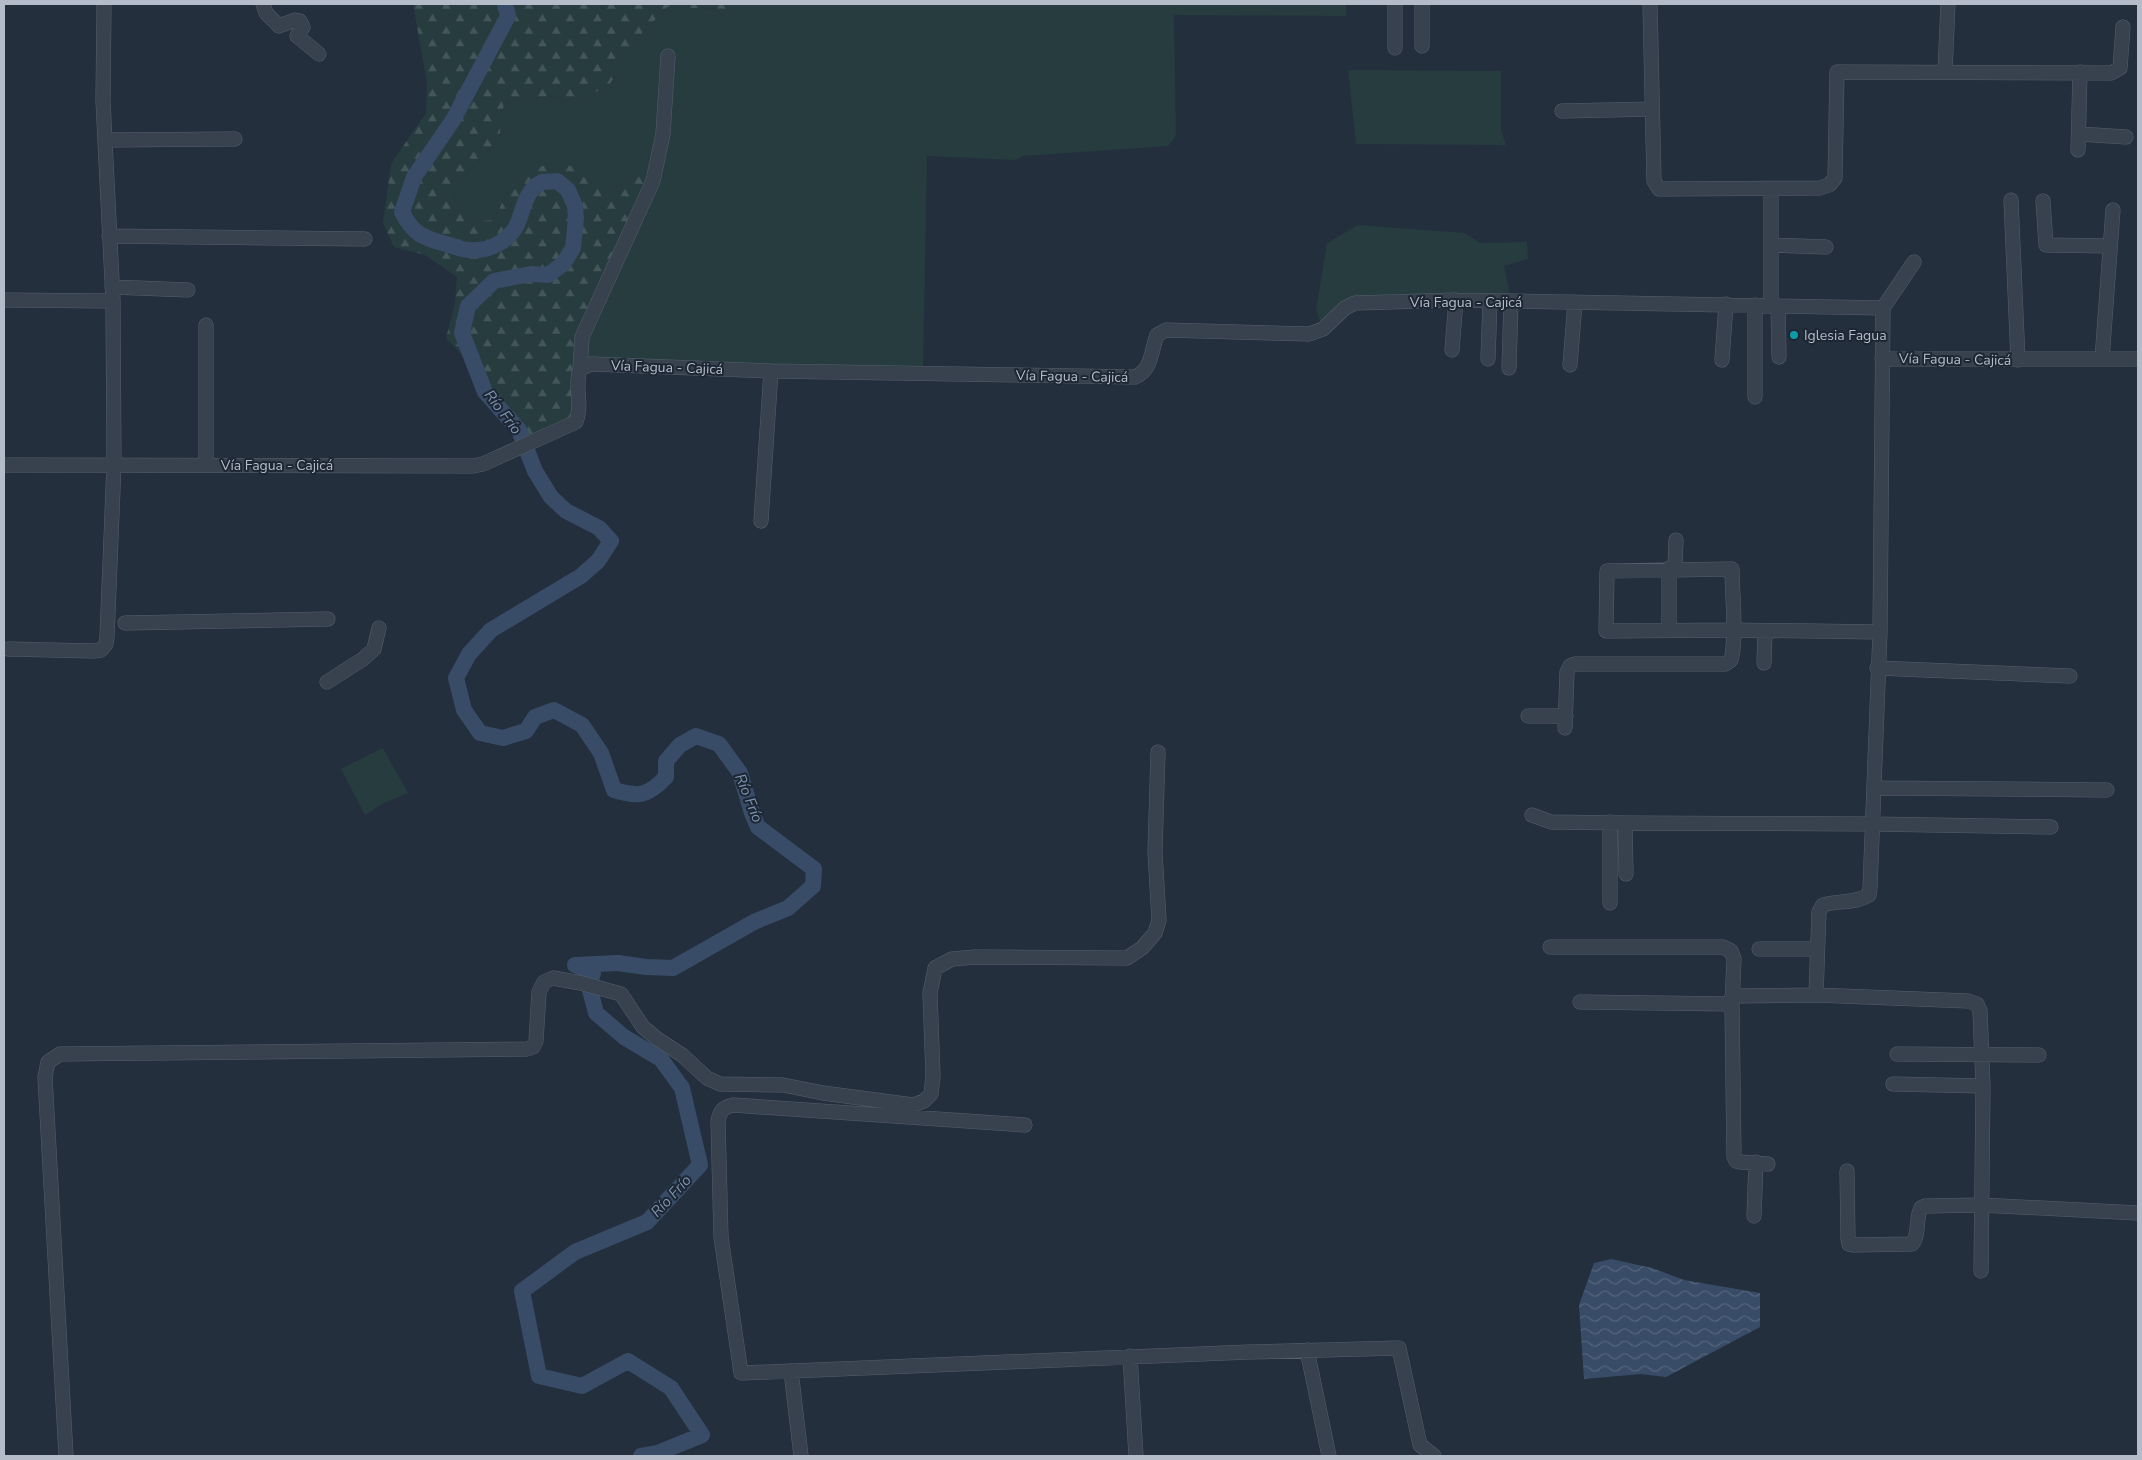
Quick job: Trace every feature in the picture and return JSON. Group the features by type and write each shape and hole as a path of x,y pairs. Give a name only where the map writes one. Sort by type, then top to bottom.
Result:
{"street":[{"path":"8,649 94,651 101,650 106,644 114,464 113,301 103,72 104,4"},
{"path":"263,4 266,13 279,26 295,20 300,22 303,27 298,36 319,54"},
{"path":"1394,4 1395,48"},
{"path":"1422,4 1422,46"},
{"path":"1650,4 1654,181 1659,189 1820,188 1829,185 1834,178 1837,72 2111,73 2120,68 2123,27"},
{"path":"1945,72 1948,4"},
{"path":"580,369 582,337 653,181 663,134 668,56"},
{"path":"2078,150 2080,72"},
{"path":"1562,110 1652,109"},
{"path":"2079,134 2126,137"},
{"path":"106,140 236,139"},
{"path":"1771,189 1771,244 1779,357"},
{"path":"2011,200 2018,360"},
{"path":"2043,201 2046,245 2110,246"},
{"path":"2102,359 2113,210"},
{"path":"109,236 365,239"},
{"path":"1771,244 1826,246"},
{"path":"1883,308 1914,262"},
{"path":"112,287 188,290"},
{"path":"4,300 113,301"},
{"path":"1452,350 1456,300"},
{"name":"Vía Fagua - Cajicá","path":"4,465 473,466 483,464 576,422 579,415 577,376 580,369 591,364 771,371 1135,377 1144,373 1150,362 1157,335 1166,330 1309,334 1323,329 1345,308 1355,303 1456,300 1755,304 1883,308 1882,359 2138,360"},
{"path":"1488,359 1490,301"},
{"path":"1509,368 1511,301"},
{"path":"1570,365 1575,302"},
{"path":"1722,360 1726,304"},
{"path":"1755,304 1755,397"},
{"path":"206,325 206,465"},
{"path":"1816,995 1817,949 1820,912 1823,905 1861,900 1869,895 1880,632 1882,359"},
{"path":"761,521 771,371"},
{"path":"1669,630 1672,568 1676,540"},
{"path":"1528,716 1565,722 1567,672 1570,666 1575,664 1724,664 1731,660 1732,654 1732,630 1732,569 1672,568 1607,571 1606,631 1732,630 1880,632"},
{"path":"125,623 328,619"},
{"path":"328,682 363,659 374,649 379,628"},
{"path":"1764,663 1765,631"},
{"path":"1877,668 2070,676"},
{"path":"66,1456 45,1077 48,1062 60,1054 297,1047 534,1048 538,992 544,982 553,978 599,986 621,994 643,1027 682,1055 707,1078 720,1084 783,1085 823,1093 913,1105 924,1101 931,1094 933,1076 930,993 935,968 952,959 975,957 1127,958 1142,948 1155,933 1159,920 1155,852 1158,752"},
{"path":"1874,788 2107,790"},
{"path":"1532,816 1551,822 2051,827"},
{"path":"1610,822 1610,903"},
{"path":"1625,823 1626,874"},
{"path":"1550,947 1723,947 1731,951 1734,959 1732,1000 1734,1157 1736,1161 1740,1162 1762,1163 1754,1216"},
{"path":"1758,949 1817,949"},
{"path":"1580,1002 1732,1000 1816,995 1968,1001 1977,1004 1980,1011 1983,1086 1980,1206 1981,1271"},
{"path":"1897,1054 2039,1055"},
{"path":"1894,1084 1983,1086"},
{"path":"1025,1125 733,1105 726,1107 720,1113 718,1121 721,1237 741,1372 1130,1356 1399,1348 1420,1445 1434,1456"},
{"path":"1848,1171 1848,1239 1849,1244 1852,1245 1912,1244 1916,1240 1918,1213 1925,1206 1980,1206 2138,1213"},
{"path":"1307,1350 1329,1456"},
{"path":"1130,1356 1136,1456"},
{"path":"791,1370 801,1456"}],"green space":[{"path":"413,4 726,4 727,9 667,7 639,37 610,84 575,104 553,96 504,103 499,140 452,190 466,222 494,220 516,173 558,162 596,174 611,190 642,174 653,181 589,319 579,415 522,439 511,420 484,390 474,363 465,358 446,338 455,303 457,277 425,255 394,247 383,223 391,164 426,113 427,82"},
{"path":"726,4 1346,4 1346,16 1174,15 1176,136 1168,146 1023,156 1016,160 927,156 923,373 591,364 580,357 642,174 611,190 596,174 516,173 494,220 466,222 452,190 499,140 504,103 553,96 575,104 610,84 639,37 667,7 727,9"},
{"path":"1348,70 1501,71 1501,130 1506,145 1356,144"},
{"path":"1358,225 1464,233 1481,243 1527,242 1528,259 1504,266 1511,301 1355,303 1323,329 1316,310 1327,243"},
{"path":"383,748 408,793 384,803 365,815 341,769"}],"water":[{"path":"1611,1259 1652,1268 1684,1280 1760,1293 1760,1327 1666,1377 1641,1374 1584,1379 1579,1305 1594,1263"}],"waterway":[{"name":"Río Frío","path":"505,4 508,16 453,120 414,177 402,212 410,225 425,237 464,249 485,249 507,238 513,232 527,197 537,185 542,182 557,181 568,190 575,206 576,218 573,248 563,264 548,275 531,274 494,281 468,306 462,333 485,392 519,430 535,471 551,497 566,511 599,528 611,541 598,561 581,576 491,630 469,654 456,678 464,710 480,733 503,738 526,731 535,717 554,710 582,725 601,753 614,790 630,794 648,792 659,784 666,777 666,761 680,745 696,736 719,744 740,773 758,827 814,869 813,886 788,908 754,922 673,968 618,963 575,965 593,973 589,986 596,1013 624,1037 661,1059 682,1088 700,1165 647,1222 575,1252 522,1291 539,1376 582,1386 628,1361 671,1388 702,1435 658,1453 641,1456"}],"place":[{"name":"Iglesia Fagua","path":"1794,335"}]}
